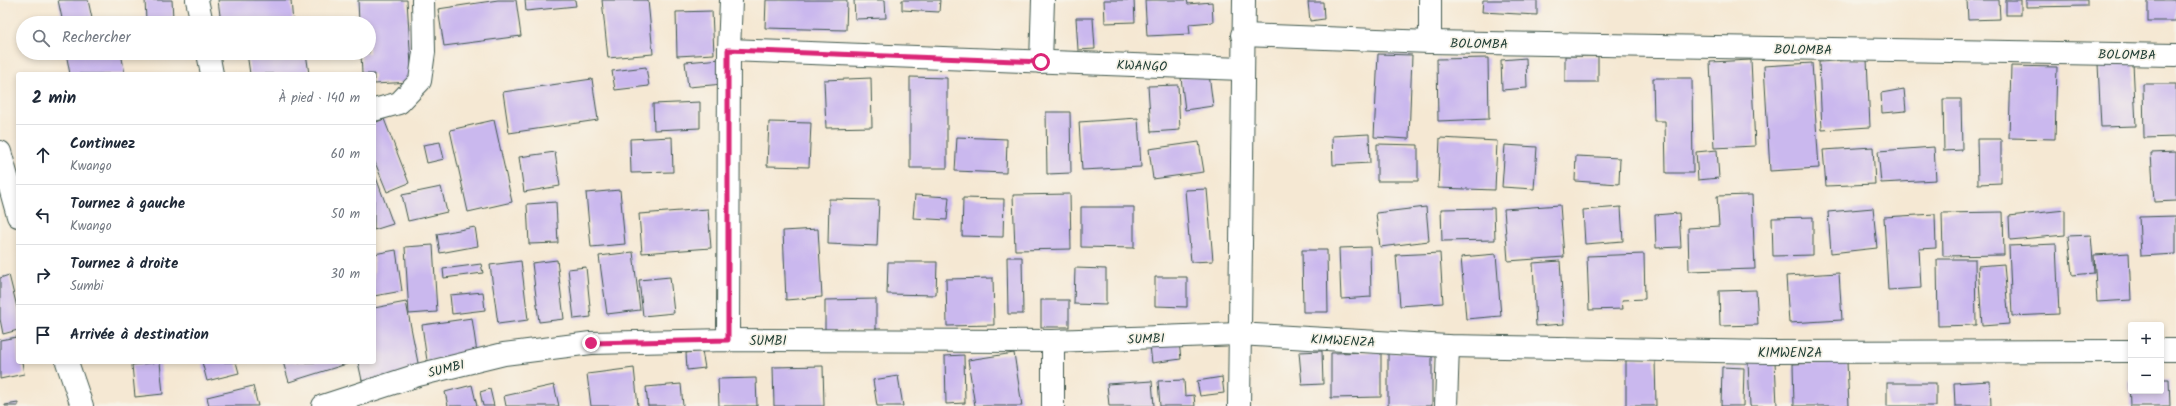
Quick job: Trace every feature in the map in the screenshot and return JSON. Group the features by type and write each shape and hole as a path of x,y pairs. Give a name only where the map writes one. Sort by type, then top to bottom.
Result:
{"street":[{"path":"197,0 200,16"},
{"path":"376,110 399,104 420,81 424,52 423,0"},
{"path":"728,340 728,50 731,0"},
{"path":"1041,62 1043,0"},
{"path":"1238,406 1242,35 1244,0"},
{"path":"1430,0 1430,42"},
{"name":"BOLOMBA","path":"1242,35 1430,42 2176,55"},
{"name":"KWANGO","path":"728,50 1242,69"},
{"path":"209,60 212,72"},
{"path":"0,152 9,191 16,210"},
{"name":"SUMBI","path":"323,406 418,375 504,354 591,343 728,340 1053,341 1238,334"},
{"name":"KIMWENZA","path":"1238,334 1448,346 1767,352 2128,351"},
{"path":"1053,341 1053,406"},
{"path":"1446,406 1448,346"},
{"path":"2164,350 2176,350"},
{"path":"68,364 82,406"}],"building":[{"path":"58,0 88,0 91,16 61,16"},
{"path":"145,0 172,0 173,16 146,16"},
{"path":"218,0 291,0 292,16 220,16"},
{"path":"358,0 407,0 412,82 376,84 376,72 362,72 361,60 376,60 376,16 359,16"},
{"path":"498,0 516,0 521,36 444,46 438,9"},
{"path":"525,0 575,0 576,6 526,11"},
{"path":"602,0 648,0 653,54 608,58"},
{"path":"766,0 847,0 846,30 765,28"},
{"path":"854,0 885,0 886,18 855,19"},
{"path":"902,0 940,0 939,12 902,10"},
{"path":"1104,0 1134,0 1135,22 1105,23"},
{"path":"1145,0 1187,0 1188,4 1212,2 1213,22 1189,24 1190,34 1147,36"},
{"path":"1483,0 1537,0 1537,15 1482,12"},
{"path":"1967,0 1999,0 2000,19 1968,20"},
{"path":"2006,0 2021,0 2021,15 2006,15"},
{"path":"2026,0 2087,0 2087,6 2026,7"},
{"path":"2148,0 2176,0 2176,21 2148,21"},
{"path":"1308,2 1323,2 1324,19 1310,21"},
{"path":"712,11 714,54 677,56 676,12"},
{"path":"1076,18 1093,18 1095,49 1078,50"},
{"path":"1378,54 1412,55 1409,139 1374,137"},
{"path":"1565,56 1598,56 1598,82 1565,82"},
{"path":"1488,58 1489,119 1438,121 1437,59"},
{"path":"1526,58 1527,88 1502,90 1501,60"},
{"path":"721,59 724,84 688,87 685,62"},
{"path":"1867,59 1870,127 1822,130 1819,62"},
{"path":"67,60 122,60 125,72 70,72"},
{"path":"248,60 307,60 309,72 250,72"},
{"path":"1751,60 1755,146 1714,148 1710,62"},
{"path":"1812,63 1819,168 1770,171 1764,66"},
{"path":"2133,63 2136,126 2101,127 2098,64"},
{"path":"2011,66 2057,67 2055,139 2009,138"},
{"path":"646,67 649,86 615,90 612,71"},
{"path":"1209,74 1213,106 1185,110 1181,78"},
{"path":"910,77 947,78 947,168 910,168"},
{"path":"871,78 872,127 826,128 824,80"},
{"path":"1653,78 1692,78 1693,173 1666,173 1665,121 1654,121"},
{"path":"592,79 598,120 509,133 503,92"},
{"path":"2143,84 2176,84 2176,137 2144,138"},
{"path":"1178,85 1180,130 1151,132 1148,86"},
{"path":"1904,89 1906,111 1882,113 1881,93"},
{"path":"1943,99 1961,99 1962,150 1944,151"},
{"path":"700,102 700,128 654,130 653,104"},
{"path":"1046,112 1070,112 1071,173 1047,174"},
{"path":"1138,118 1141,167 1082,170 1079,122"},
{"path":"384,119 409,183 387,192 376,165 376,122"},
{"path":"494,120 512,202 468,212 450,130"},
{"path":"769,122 811,123 809,167 767,166"},
{"path":"1369,134 1370,163 1333,165 1332,136"},
{"path":"672,137 673,172 631,173 630,139"},
{"path":"957,137 1007,139 1006,173 955,171"},
{"path":"1440,138 1497,141 1495,190 1438,188"},
{"path":"1977,139 2001,139 2001,183 1978,184"},
{"path":"440,142 444,159 427,163 423,145"},
{"path":"1199,142 1204,172 1153,179 1149,149"},
{"path":"1377,144 1418,145 1418,181 1377,181"},
{"path":"1505,145 1537,147 1534,189 1502,187"},
{"path":"1873,147 1875,184 1826,186 1823,150"},
{"path":"1934,147 1936,180 1881,183 1878,151"},
{"path":"1717,150 1719,178 1698,180 1696,152"},
{"path":"555,152 560,186 524,192 519,157"},
{"path":"2176,152 2176,201 2154,202 2151,153"},
{"path":"1576,156 1620,158 1619,184 1575,181"},
{"path":"376,177 393,224 376,229"},
{"path":"441,187 447,212 408,221 402,195"},
{"path":"1207,189 1213,261 1191,262 1185,190"},
{"path":"620,190 625,244 591,247 586,193"},
{"path":"1070,194 1071,249 1015,250 1013,195"},
{"path":"915,195 949,197 947,220 913,218"},
{"path":"1752,195 1755,269 1689,271 1688,228 1719,226 1717,196"},
{"path":"963,198 1004,199 1003,237 962,236"},
{"path":"829,199 879,200 877,246 828,244"},
{"path":"556,202 558,243 529,244 527,204"},
{"path":"1560,205 1564,257 1508,261 1504,209"},
{"path":"1081,207 1134,207 1134,248 1081,247"},
{"path":"1426,207 1429,241 1380,247 1376,213"},
{"path":"1621,207 1623,241 1585,244 1583,210"},
{"path":"1494,208 1495,240 1442,241 1441,209"},
{"path":"1873,208 1877,248 1831,253 1828,212"},
{"path":"708,209 711,248 642,253 639,214"},
{"path":"2065,210 2065,235 2010,240 2009,216"},
{"path":"2003,212 2004,255 1943,256 1942,213"},
{"path":"1679,213 1681,247 1656,248 1655,215"},
{"path":"1935,214 1936,248 1919,249 1921,288 1888,290 1884,217"},
{"path":"2176,216 2176,254 2141,256 2139,217"},
{"path":"1813,217 1813,255 1773,256 1772,218"},
{"path":"475,227 478,246 440,253 437,234"},
{"path":"818,229 822,297 786,300 783,231"},
{"path":"2091,235 2094,273 2072,275 2068,236"},
{"path":"2056,244 2059,314 2012,316 2009,246"},
{"path":"433,245 437,312 409,314 405,247"},
{"path":"1370,247 1371,297 1341,299 1339,248"},
{"path":"396,250 402,291 376,296 376,254"},
{"path":"1302,250 1327,250 1328,312 1303,312"},
{"path":"633,252 640,310 607,314 599,256"},
{"path":"1440,253 1443,303 1400,306 1396,255"},
{"path":"2129,253 2131,300 2097,302 2094,255"},
{"path":"1496,254 1501,316 1466,319 1461,257"},
{"path":"1644,254 1645,299 1622,300 1623,309 1589,310 1587,256"},
{"path":"1007,257 1022,257 1023,314 1008,314"},
{"path":"1937,259 1975,259 1976,325 1938,326"},
{"path":"557,260 564,319 539,322 532,263"},
{"path":"521,261 528,320 498,324 490,265"},
{"path":"1560,261 1564,324 1536,326 1533,263"},
{"path":"888,262 937,262 936,295 887,294"},
{"path":"481,264 483,273 444,278 443,269"},
{"path":"2004,264 2009,324 1982,326 1978,266"},
{"path":"586,267 591,317 574,319 568,269"},
{"path":"1075,268 1106,269 1106,305 1074,304"},
{"path":"1839,273 1842,320 1789,323 1786,276"},
{"path":"9,275 16,303 16,331 3,334 0,319 0,278"},
{"path":"670,277 674,313 643,316 639,280"},
{"path":"1155,277 1187,277 1187,307 1155,306"},
{"path":"993,278 994,325 947,326 946,279"},
{"path":"1756,290 1758,325 1720,326 1719,291"},
{"path":"483,292 485,310 452,314 450,295"},
{"path":"876,299 876,330 825,331 825,300"},
{"path":"1041,300 1069,300 1069,327 1041,327"},
{"path":"406,302 420,373 363,385 358,364 376,364 376,308"},
{"path":"472,318 477,353 427,361 422,325"},
{"path":"16,337 16,364 22,364 24,374 0,379 0,340"},
{"path":"1179,342 1181,359 1152,363 1150,346"},
{"path":"702,351 705,368 687,370 686,353"},
{"path":"1322,351 1323,384 1302,385 1299,352"},
{"path":"1381,352 1381,397 1331,398 1331,353"},
{"path":"1014,353 1022,406 975,406 968,360"},
{"path":"1388,353 1432,353 1432,406 1388,406"},
{"path":"964,355 965,403 946,404 945,356"},
{"path":"1626,359 1655,359 1656,406 1626,406"},
{"path":"1775,361 1777,406 1750,406 1748,362"},
{"path":"1847,362 1849,406 1794,406 1793,364"},
{"path":"160,364 163,394 135,397 132,365"},
{"path":"203,364 237,364 239,373 207,381"},
{"path":"284,364 347,364 289,382"},
{"path":"823,366 824,406 774,406 773,367"},
{"path":"1722,367 1744,368 1743,406 1721,406"},
{"path":"634,368 638,406 591,406 587,374"},
{"path":"898,376 903,406 877,406 873,380"},
{"path":"1222,377 1224,393 1200,396 1197,381"},
{"path":"756,378 757,406 719,406 718,379"},
{"path":"2164,379 2169,379 2170,406 2130,406 2130,394 2164,394"},
{"path":"1184,380 1185,396 1194,395 1195,406 1160,406 1158,381"},
{"path":"1152,381 1154,406 1109,406 1107,384"},
{"path":"1990,381 1991,406 1955,406 1954,383"},
{"path":"1887,383 1936,383 1936,406 1887,406"},
{"path":"681,384 683,406 648,406 646,387"},
{"path":"472,385 477,406 448,406 445,392"},
{"path":"554,385 559,406 506,406 504,396"},
{"path":"253,386 258,406 209,406 207,397"},
{"path":"490,389 494,406 483,406 480,392"},
{"path":"18,403 18,406 5,406 5,405"}],"route":[{"path":"591,343 728,340 728,50 1041,62"}]}
